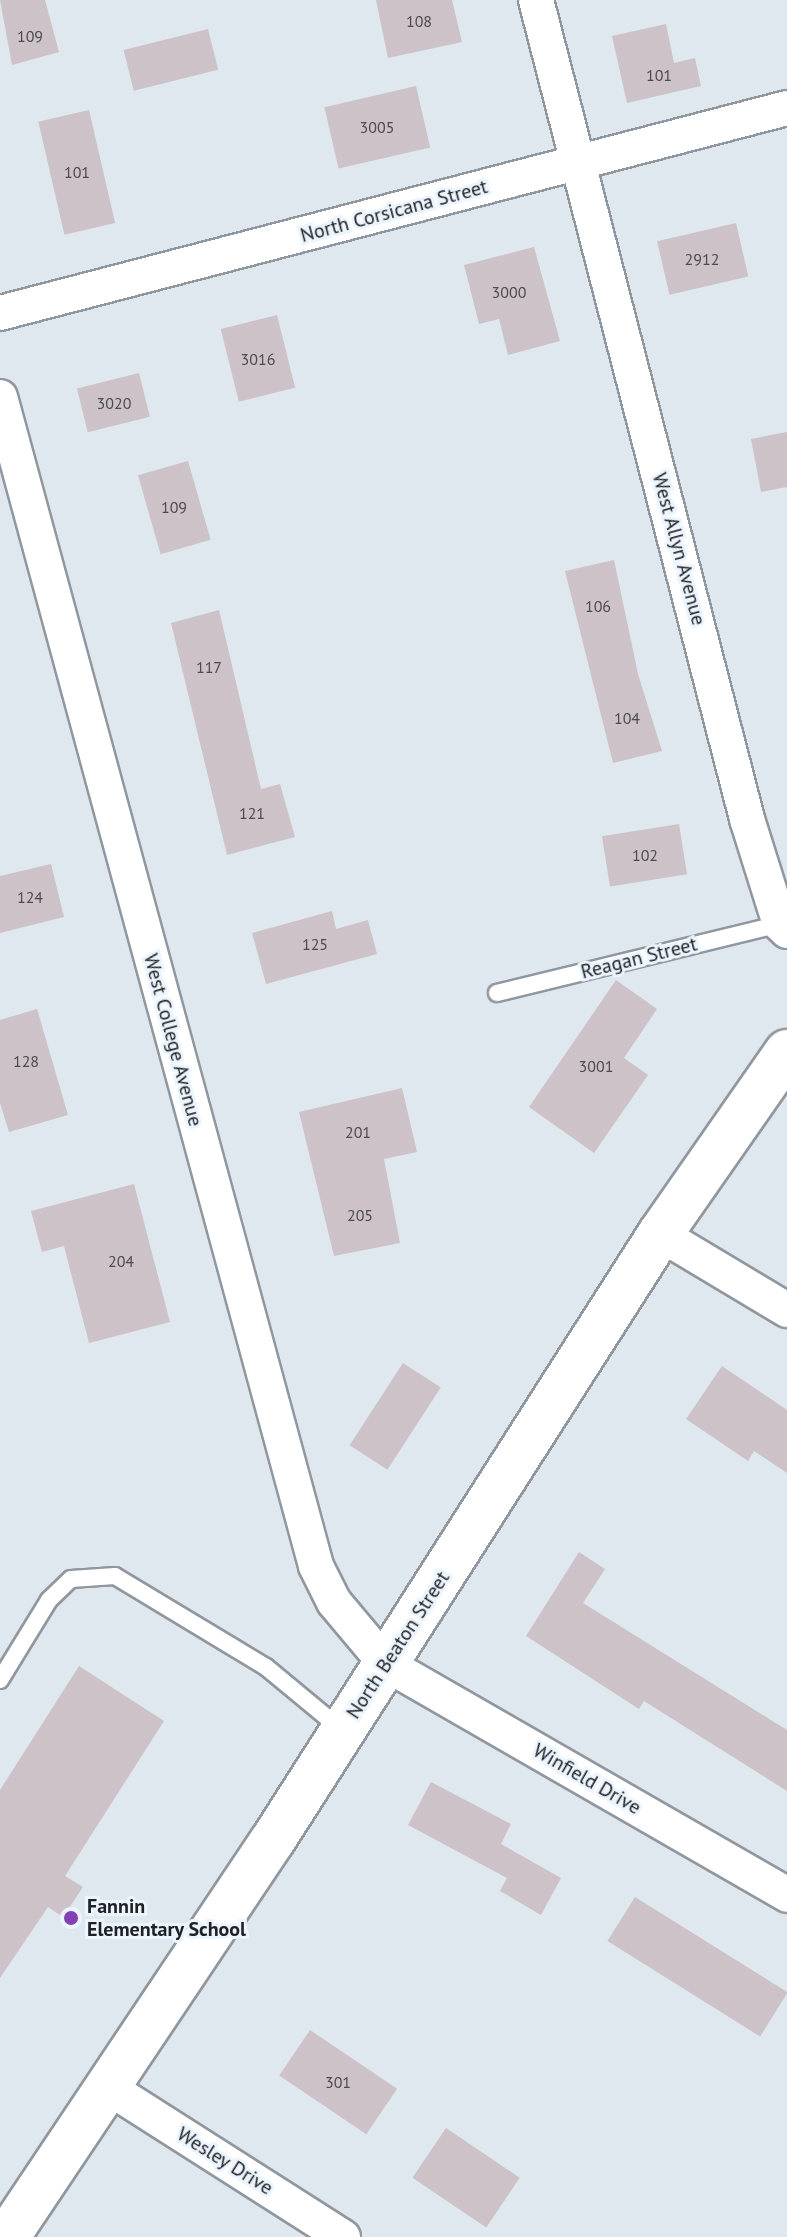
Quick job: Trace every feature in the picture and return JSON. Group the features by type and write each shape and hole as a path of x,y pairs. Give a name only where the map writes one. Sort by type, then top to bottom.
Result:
{"main road":[{"name":"North Beaton Street","path":"7,2237 343,1731 660,1234 787,1052"}],"street":[{"name":"West Allyn Avenue","path":"536,0 747,819 783,927"},
{"name":"North Corsicana Street","path":"0,313 787,108"},
{"name":"West College Avenue","path":"0,397 316,1566 334,1602 386,1664"},
{"path":"660,1234 787,1310"},
{"name":"Winfield Drive","path":"386,1664 787,1895"},
{"name":"Wesley Drive","path":"106,2086 343,2237"}],"lane":[{"name":"Reagan Street","path":"497,993 783,927"},
{"path":"0,1680 49,1600 71,1579 115,1576 266,1667 343,1731"}],"building":[{"path":"0,0 45,0 59,52 12,65"},
{"path":"376,0 452,0 462,42 388,58"},
{"path":"666,24 674,63 695,58 701,86 627,103 612,36"},
{"path":"208,29 218,70 134,91 124,50"},
{"path":"416,86 430,147 339,169 324,107"},
{"path":"89,110 115,223 64,235 38,122"},
{"path":"736,223 748,277 669,295 657,241"},
{"path":"534,247 560,341 508,355 499,319 479,324 464,265"},
{"path":"277,315 295,388 239,402 221,329"},
{"path":"139,373 150,417 88,432 77,388"},
{"path":"787,432 787,487 761,492 751,439"},
{"path":"188,461 211,540 161,554 138,475"},
{"path":"614,560 638,674 662,751 613,763 565,571"},
{"path":"219,610 261,789 280,784 295,837 227,855 171,623"},
{"path":"679,824 687,874 610,887 602,836"},
{"path":"51,864 64,917 0,933 0,876"},
{"path":"332,911 336,929 368,920 377,954 266,984 252,933"},
{"path":"616,980 657,1009 624,1058 648,1075 594,1153 529,1107"},
{"path":"37,1009 68,1115 9,1132 0,1103 0,1020"},
{"path":"402,1088 417,1152 384,1159 400,1243 334,1256 299,1112"},
{"path":"134,1184 170,1322 89,1343 64,1246 42,1252 31,1211"},
{"path":"403,1363 441,1388 387,1470 350,1445"},
{"path":"722,1366 787,1410 787,1473 754,1451 748,1461 686,1419"},
{"path":"579,1552 605,1569 583,1603 787,1730 787,1791 644,1701 639,1709 526,1636"},
{"path":"79,1666 164,1721 65,1876 83,1887 63,1917 48,1907 0,1978 0,1790"},
{"path":"431,1782 511,1824 501,1844 561,1878 541,1915 500,1891 507,1878 408,1825"},
{"path":"635,1897 787,1992 760,2036 607,1941"},
{"path":"310,2030 397,2089 366,2134 279,2076"},
{"path":"446,2128 520,2178 486,2228 412,2178"}],"place":[{"name":"Fannin Elementary School","path":"71,1918"}]}
